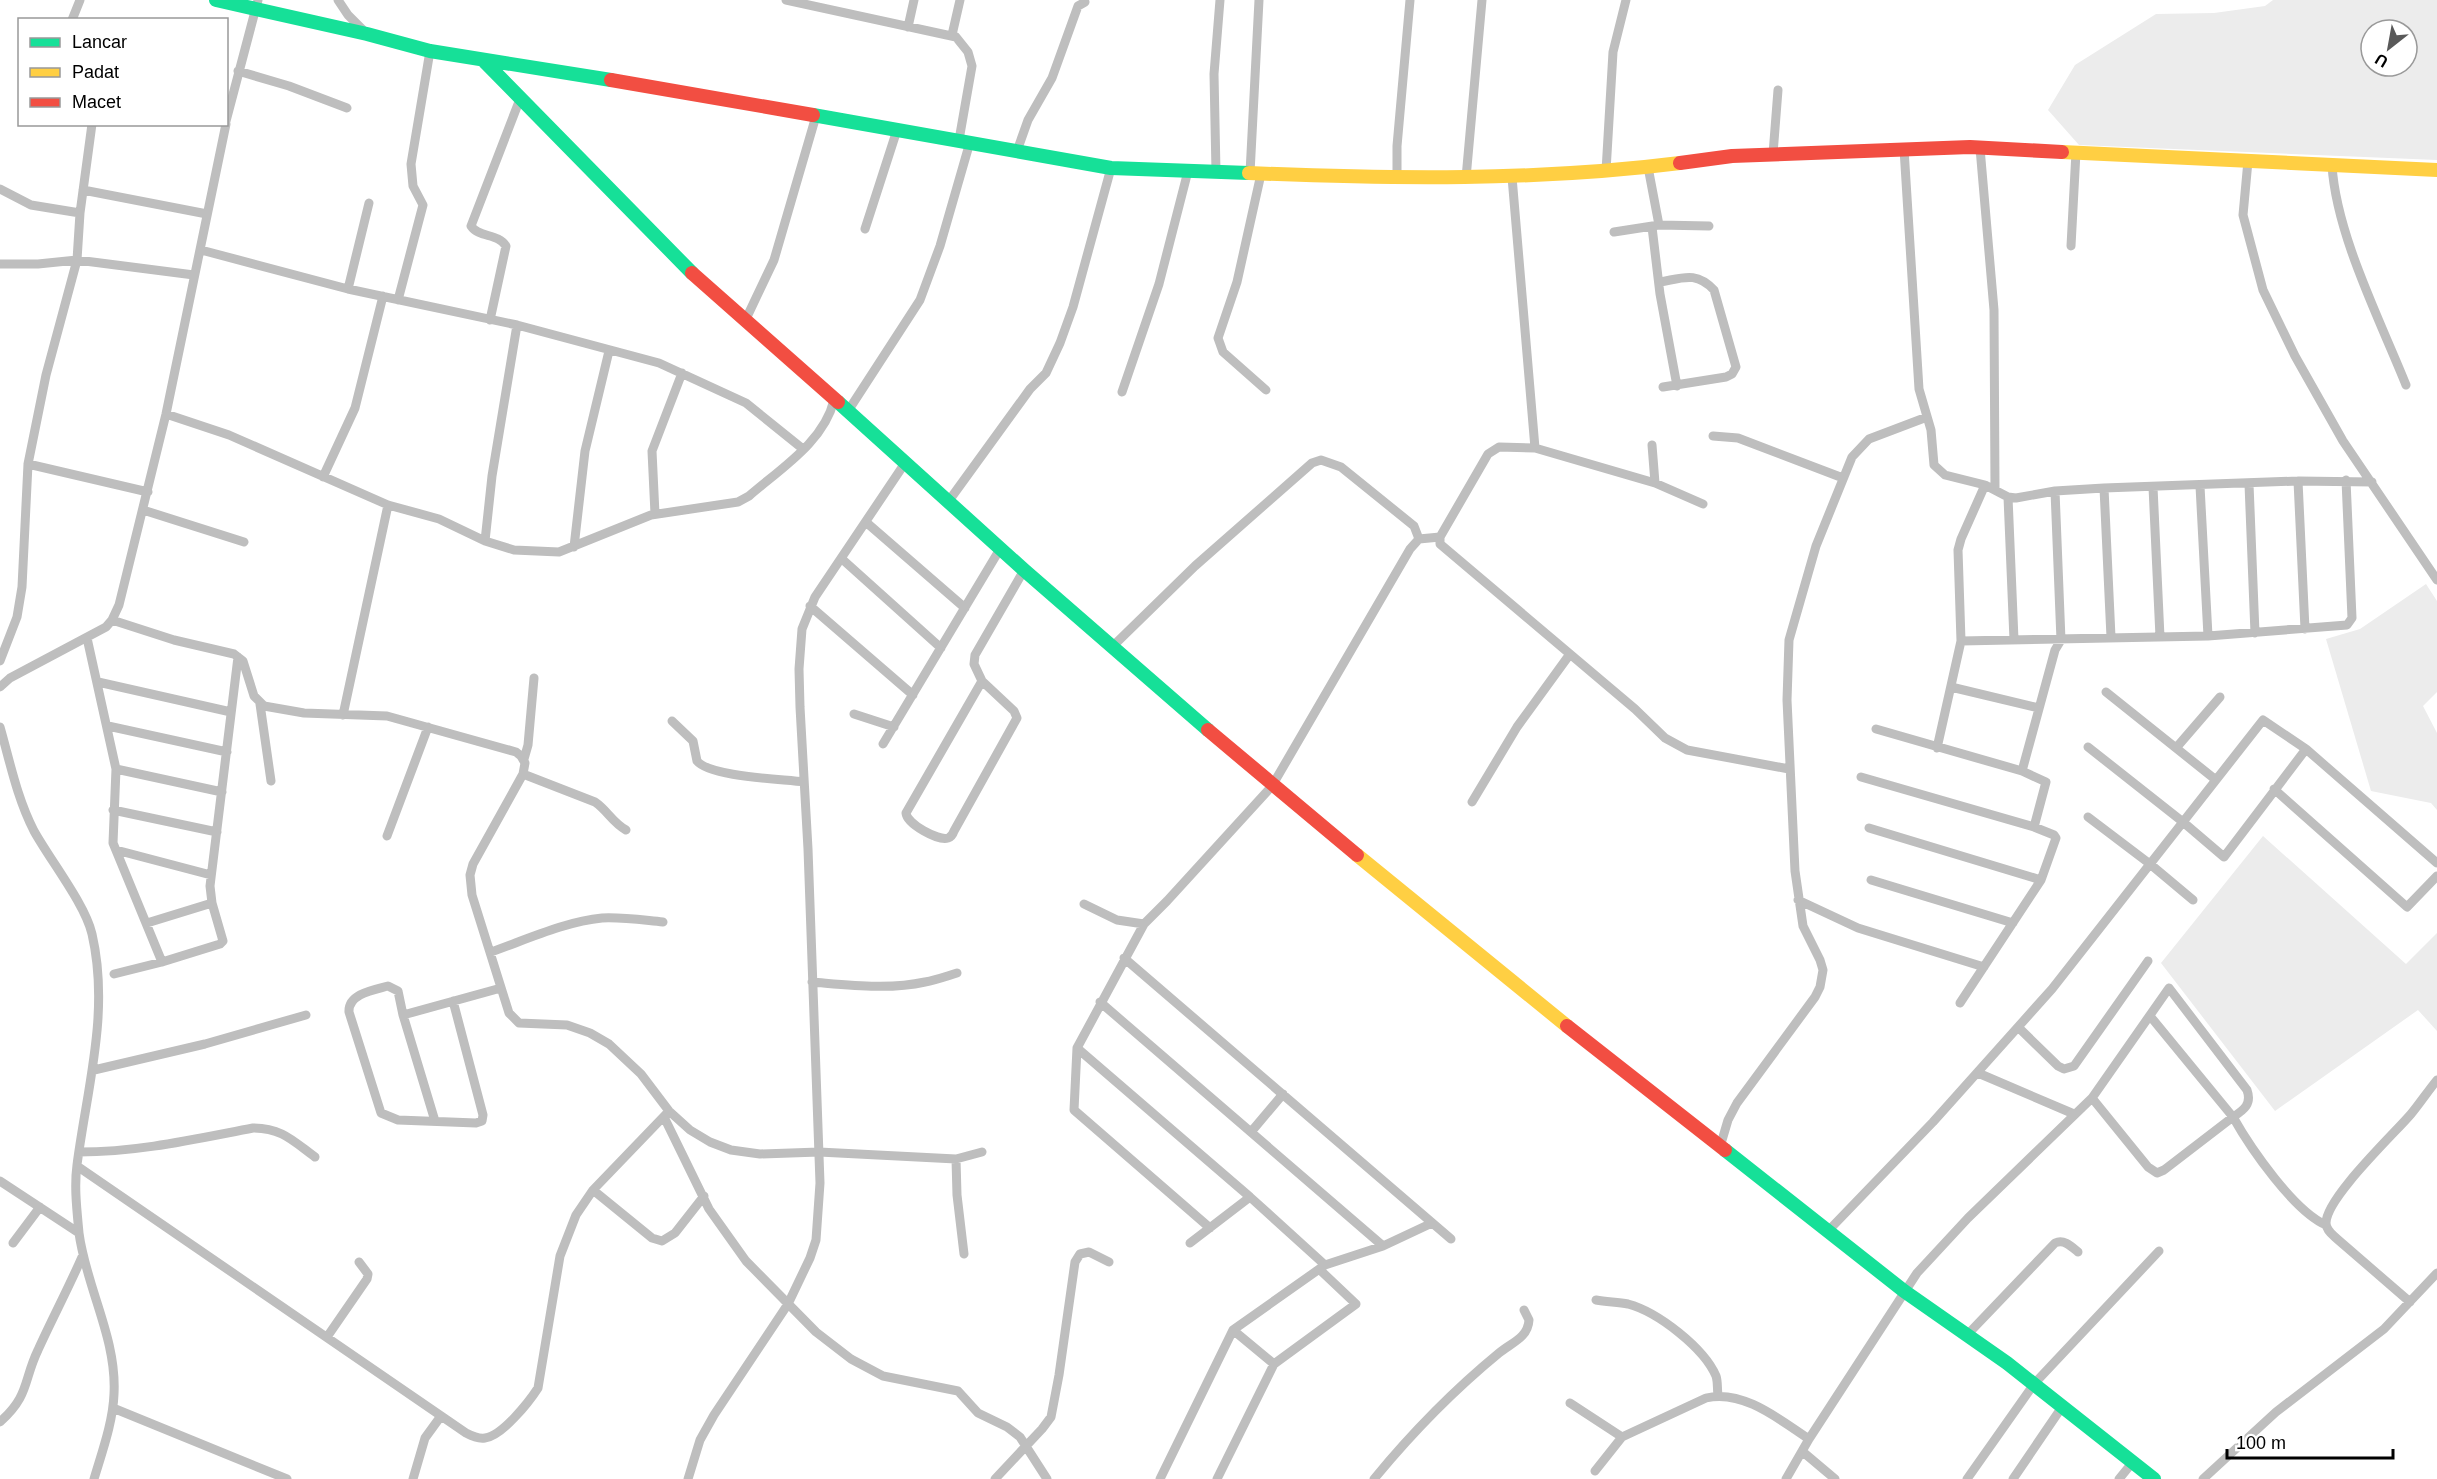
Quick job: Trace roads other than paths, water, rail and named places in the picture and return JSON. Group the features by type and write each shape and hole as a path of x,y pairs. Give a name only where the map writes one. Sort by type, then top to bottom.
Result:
{"street":[{"path":"73,18 80,0"},
{"path":"216,0 256,5 430,51 566,72 1111,168 1397,178 1512,177 1648,167 1732,156 1980,148 2437,170"},
{"path":"338,0 367,34"},
{"path":"786,0 952,35 964,46 971,59 964,141 940,246 920,300 848,411"},
{"path":"908,27 914,0"},
{"path":"952,35 960,0"},
{"path":"1216,172 1214,74 1220,0"},
{"path":"1259,0 1256,173 1237,282 1218,338 1223,352 1266,390"},
{"path":"1397,178 1397,146 1410,0"},
{"path":"1466,178 1482,0"},
{"path":"1606,171 1613,52 1626,0"},
{"path":"1017,151 1028,120 1052,78 1078,6 1085,2"},
{"path":"228,114 256,5"},
{"path":"398,300 423,205 413,186 411,164 430,51"},
{"path":"484,61 687,270 746,319 1000,549 1272,786 1485,961 1720,1147 1829,1230 1904,1291 1968,1334 2154,1479"},
{"path":"238,71 347,108"},
{"path":"1773,154 1778,90"},
{"path":"490,320 506,246 500,239 474,230 472,223 520,99"},
{"path":"746,319 774,260 816,116"},
{"path":"0,661 17,617 22,587 28,464 46,375 77,260 80,213 92,126"},
{"path":"0,687 10,678 87,638 112,620 124,589 166,414 225,126"},
{"path":"865,229 897,130"},
{"path":"1980,148 1994,310 1995,489"},
{"path":"1904,149 1919,389 1933,444 1932,457 1938,470 1945,475 1985,485 2008,497 2016,498 2055,491 2104,488 2298,481 2372,482"},
{"path":"2071,246 2076,152"},
{"path":"2248,161 2244,215 2263,290 2295,356 2343,441 2437,579"},
{"path":"2332,165 2334,191 2354,255 2406,385"},
{"path":"1648,167 1660,282 1677,386"},
{"path":"948,502 1030,389 1043,378 1051,364 1072,307 1111,168"},
{"path":"1122,392 1159,284 1188,171"},
{"path":"1512,177 1536,448"},
{"path":"0,189 31,205 80,213"},
{"path":"83,190 207,214"},
{"path":"348,289 369,203"},
{"path":"1614,232 1655,226 1709,226"},
{"path":"201,250 348,289 517,325 609,351 636,356 682,373 746,403 803,449"},
{"path":"0,264 38,264 77,260 194,275"},
{"path":"1660,282 1696,276 1714,290 1736,367 1732,374 1726,377 1663,387"},
{"path":"323,477 355,408 383,296"},
{"path":"485,541 492,476 517,325"},
{"path":"574,547 585,451 609,351"},
{"path":"655,514 652,451 682,373"},
{"path":"166,414 229,435 388,505 439,519 485,541 514,550 559,552 655,514 738,502 749,496 803,449 825,424 834,400"},
{"path":"1720,1147 1728,1120 1737,1103 1820,987 1823,970 1803,926 1798,900 1789,769 1787,700 1789,640 1816,546 1852,457 1869,439 1927,417"},
{"path":"1713,436 1738,438 1843,478"},
{"path":"1652,445 1655,483"},
{"path":"1703,504 1655,483 1536,448 1499,447 1488,454 1440,537 1440,544 1635,709 1665,738 1678,746 1789,769"},
{"path":"1112,647 1195,566 1312,463 1322,460 1341,467 1414,526 1419,539"},
{"path":"28,464 148,492"},
{"path":"689,1478 700,1440 714,1415 788,1304 816,1240 820,1183 799,669 802,629 810,606 905,464"},
{"path":"1961,641 2208,636 2347,625 2352,618 2346,480"},
{"path":"2298,481 2305,628"},
{"path":"2249,484 2255,633"},
{"path":"1937,748 1961,641 1958,550 1961,538 1985,485"},
{"path":"2200,486 2208,636"},
{"path":"2104,488 2111,637"},
{"path":"2153,488 2160,637"},
{"path":"2022,771 2055,650 2061,640 2055,491"},
{"path":"2008,497 2014,640"},
{"path":"343,715 388,505"},
{"path":"143,510 244,542"},
{"path":"867,523 965,608"},
{"path":"1210,1228 1074,1110 1077,1048 1144,924 1272,786 1410,549 1419,539 1440,537"},
{"path":"883,744 1000,549"},
{"path":"842,559 941,648"},
{"path":"982,681 906,813 912,824 945,838 950,837 954,831 1017,718 1014,711 982,681 974,664 975,655 1024,570"},
{"path":"810,606 913,695"},
{"path":"112,620 174,640 230,652 238,657 246,669 254,696 260,704 271,781"},
{"path":"87,638 116,769 113,810 116,850 162,962"},
{"path":"1472,802 1516,727 1570,654"},
{"path":"114,974 162,962 224,941 212,903 211,875 238,657"},
{"path":"534,678 528,745 524,759 526,767 473,864 470,875 472,895 509,1013 519,1023 573,1026 609,1044 641,1074 667,1114 709,1209 746,1261 816,1332 867,1370 883,1376 958,1391 974,1409 1014,1432 1026,1445 1047,1479"},
{"path":"98,682 231,712"},
{"path":"1951,687 2039,708"},
{"path":"2106,692 2216,780"},
{"path":"2176,748 2220,697"},
{"path":"260,704 270,708 304,713 387,716 516,752 524,759"},
{"path":"854,714 894,727"},
{"path":"1829,1230 2019,1028 2263,720 2306,749 2437,863"},
{"path":"672,721 693,741 694,757 706,768 745,776 804,782"},
{"path":"108,726 227,752"},
{"path":"0,727 18,791 33,829 78,905 92,934 98,983 98,1023 94,1070 76,1166 82,1257 91,1280 112,1364 113,1408 94,1479"},
{"path":"387,836 428,727"},
{"path":"1876,729 2022,771 2046,782 2034,827"},
{"path":"2088,747 2224,857 2306,749"},
{"path":"116,769 222,792"},
{"path":"523,774 595,802 615,824 626,831"},
{"path":"1861,777 2034,827 2052,833 2055,838 2041,880 1960,1003"},
{"path":"2274,789 2407,907 2437,876"},
{"path":"113,810 217,832"},
{"path":"2088,817 2193,900"},
{"path":"1869,828 2041,880"},
{"path":"116,850 211,875"},
{"path":"1871,880 2013,923"},
{"path":"1798,900 1858,928 1984,967"},
{"path":"147,923 212,903"},
{"path":"1084,904 1124,923 1144,924"},
{"path":"491,952 581,922 601,918 630,918 663,922"},
{"path":"1124,958 1451,1239"},
{"path":"2019,1028 2058,1066 2064,1069 2074,1066 2148,961"},
{"path":"812,982 894,986 925,982 957,973"},
{"path":"435,1121 398,991 392,987 355,998 349,1004 349,1012 381,1113 398,1120 476,1124 483,1118 453,1001"},
{"path":"403,1015 501,988"},
{"path":"1786,1479 1809,1439 1917,1273 1968,1218 2092,1098 2169,988 2247,1090 2249,1101 2247,1106 2234,1118 2157,1173 2148,1167 2092,1098"},
{"path":"1100,1002 1383,1246"},
{"path":"94,1070 205,1044 306,1015"},
{"path":"2150,1016 2234,1118 2293,1198 2310,1216 2326,1225 2336,1238 2410,1302"},
{"path":"1077,1048 1250,1197 1322,1267 1356,1304 1274,1364 1218,1479"},
{"path":"1978,1072 2074,1114"},
{"path":"2326,1225 2332,1207 2350,1181 2411,1114 2437,1080"},
{"path":"1251,1132 1283,1094"},
{"path":"667,1114 710,1142 731,1150 760,1154 819,1152 956,1159 982,1152"},
{"path":"76,1166 441,1416 476,1438 488,1437 508,1423 532,1398 541,1377 560,1256 576,1215 593,1190 667,1114"},
{"path":"79,1152 110,1152 164,1146 253,1128 267,1128 276,1130 315,1156"},
{"path":"956,1159 957,1195 964,1254"},
{"path":"0,1180 79,1233"},
{"path":"593,1190 652,1238 662,1241 675,1233 704,1196"},
{"path":"1190,1243 1250,1197"},
{"path":"13,1243 40,1207"},
{"path":"1160,1479 1233,1330 1322,1267 1383,1246 1432,1222"},
{"path":"1968,1334 2055,1243 2060,1241 2068,1244 2078,1252"},
{"path":"1967,1479 2034,1384 2159,1251"},
{"path":"995,1479 1051,1417 1075,1262 1080,1254 1089,1252 1109,1262"},
{"path":"0,1422 24,1393 38,1350 82,1257"},
{"path":"327,1337 367,1279 368,1274 359,1262"},
{"path":"2203,1479 2276,1412 2384,1329 2437,1273"},
{"path":"1596,1300 1629,1304 1647,1311 1666,1323 1685,1339 1711,1368 1717,1378 1718,1395"},
{"path":"1374,1479 1395,1454 1478,1371 1525,1333 1529,1320 1524,1310"},
{"path":"1233,1330 1274,1364"},
{"path":"1595,1471 1622,1437 1700,1400 1718,1395 1742,1400 1809,1439"},
{"path":"1570,1402 1622,1437"},
{"path":"2013,1479 2062,1407"},
{"path":"113,1408 287,1479"},
{"path":"412,1479 425,1438 441,1416"},
{"path":"1803,1452 1835,1479"},
{"path":"2119,1479 2132,1463"}]}
